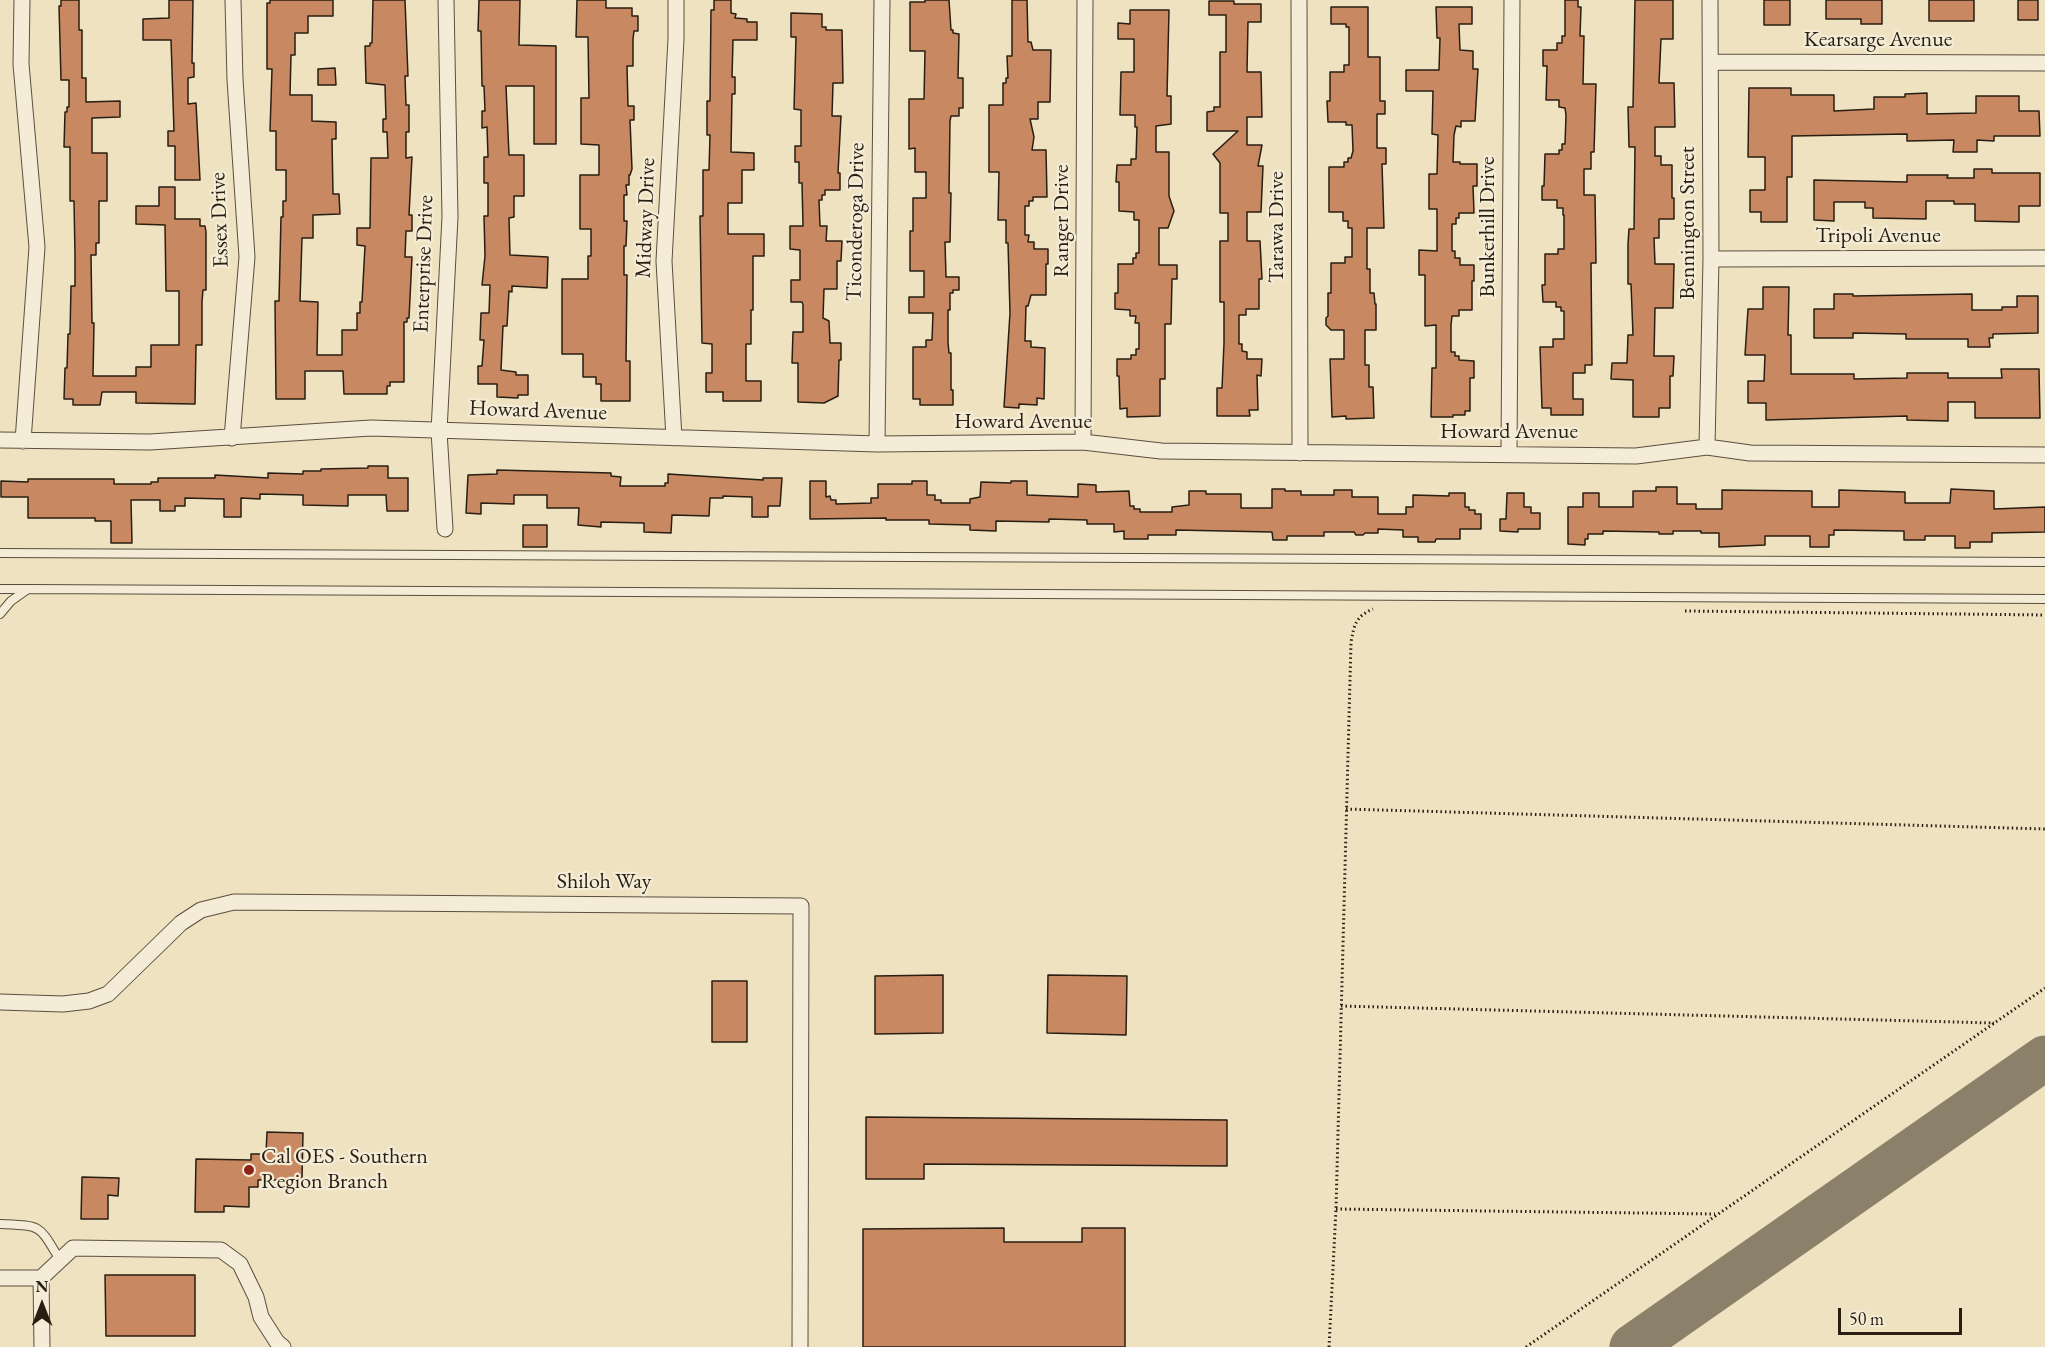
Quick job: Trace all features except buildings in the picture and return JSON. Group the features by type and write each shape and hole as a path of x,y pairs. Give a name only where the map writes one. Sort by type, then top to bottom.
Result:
{"street":[{"path":"22,0 21,64 37,247 23,441"},
{"name":"Essex Drive","path":"232,438 247,257 235,80 233,0"},
{"name":"Enterprise Drive","path":"445,529 439,431 450,217 446,0"},
{"name":"Midway Drive","path":"674,438 664,261 676,0"},
{"name":"Ticonderoga Drive","path":"877,444 882,0"},
{"name":"Ranger Drive","path":"1083,442 1085,0"},
{"name":"Tarawa Drive","path":"1299,0 1300,453"},
{"name":"Bunkerhill Drive","path":"1509,454 1512,0"},
{"name":"Bennington Street","path":"1707,447 1711,259 1710,0"},
{"name":"Kearsarge Avenue","path":"1711,62 2045,63"},
{"name":"Tripoli Avenue","path":"1711,259 2045,258"},
{"name":"Howard Avenue","path":"0,441 150,442 371,429 877,444 1083,442 1161,452 1636,456 1707,447 1750,453 2045,455"},
{"name":"Shiloh Way","path":"0,1002 63,1004 88,1001 108,994 181,923 201,910 234,902 801,906 800,1347"},
{"path":"0,1278 41,1278 73,1248 221,1250 240,1264 256,1297 261,1317 277,1342 283,1347"},
{"path":"41,1278 42,1347"}],"lane":[{"path":"0,553 2045,562"},
{"path":"0,589 2045,599"},
{"path":"0,614 28,589"},
{"path":"0,1224 33,1226 43,1231 60,1260"}],"path":[{"path":"1329,1347 1336,1209 1351,642 1354,627 1362,613 1373,609"},
{"path":"1685,611 2045,615"},
{"path":"1346,809 2045,829"},
{"path":"1526,1347 2045,988"},
{"path":"1341,1006 1994,1023"},
{"path":"1336,1209 1717,1215"}],"taxiway":[{"path":"1632,1347 2045,1058"}],"place":[{"name":"Cal OES - Southern Region Branch","path":"249,1170"}]}
